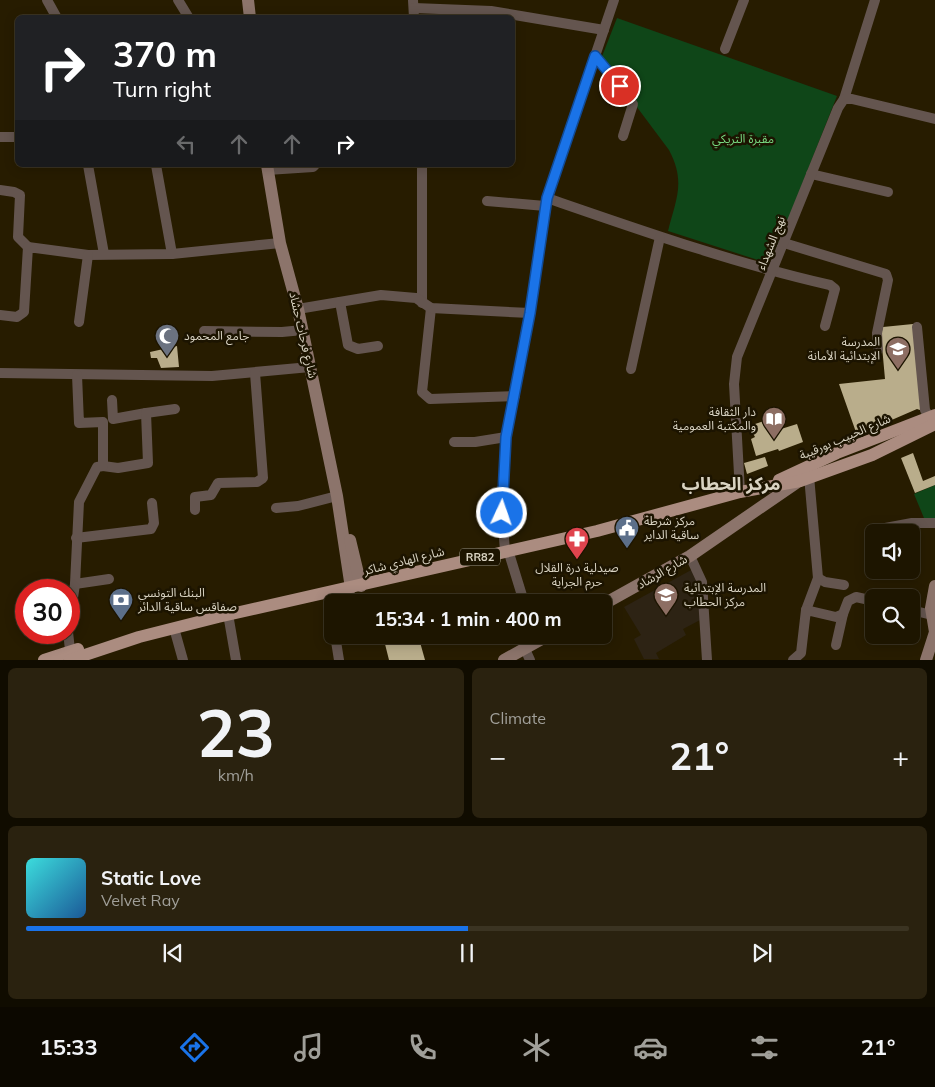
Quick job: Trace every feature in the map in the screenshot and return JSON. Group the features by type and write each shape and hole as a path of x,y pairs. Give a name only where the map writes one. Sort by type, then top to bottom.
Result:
{"main road":[{"name":"شارع الحبيب بورقيبة","path":"740,492 766,487 872,455 933,419"},
{"name":"شارع الهادي شاكر","path":"44,660 99,655 174,628 356,587 506,550 597,532 740,492"},
{"name":"شارع الهادي شاكر","path":"70,657 140,629 201,614 223,616"}],"street":[{"path":"47,0 55,15"},
{"path":"178,0 187,15"},
{"path":"248,0 250,15"},
{"path":"521,594 506,550 502,513 506,437 530,313 546,202 614,0"},
{"path":"725,49 744,0"},
{"name":"نهج الشهداء","path":"740,492 735,371 737,358 844,99 875,0"},
{"path":"414,8 491,11 515,15"},
{"path":"515,15 604,30"},
{"path":"595,56 633,104 623,136"},
{"path":"844,99 935,119"},
{"path":"0,137 15,137"},
{"path":"88,167 104,254"},
{"path":"156,167 172,254"},
{"path":"267,167 313,167"},
{"name":"شارع فرحات حشاد","path":"267,167 280,243 303,330 338,500 348,530 356,587"},
{"path":"422,167 427,305 422,392 430,399 515,396"},
{"path":"812,174 888,192"},
{"path":"0,190 20,195 18,237 28,247 88,255 172,254 280,243"},
{"path":"487,201 546,202 773,272 833,287 835,290 825,326"},
{"path":"631,368 660,237"},
{"path":"784,243 886,274 888,280 877,333 878,350"},
{"path":"0,315 16,317 24,312 28,247"},
{"path":"79,322 88,255"},
{"path":"298,309 381,295 416,298 427,305 530,313"},
{"path":"340,302 348,345 358,348 378,346"},
{"path":"917,327 925,410 933,419"},
{"path":"204,331 273,332 303,330"},
{"path":"0,373 212,376 310,367"},
{"path":"194,510 195,498 211,495 218,483 257,482 263,478 255,372"},
{"path":"77,375 78,423 103,422 103,466"},
{"path":"112,400 113,418 175,409"},
{"path":"75,579 79,502 97,467 118,468 148,463 146,413"},
{"path":"454,442 475,442 506,437"},
{"path":"793,660 801,653 806,610 818,578 804,476"},
{"name":"شارع الرشاد","path":"612,599 690,556 804,476"},
{"name":"شارع الرشاد","path":"768,502 786,480"},
{"path":"276,508 338,500"},
{"path":"76,538 151,529 154,523 152,502"},
{"path":"907,524 935,523"},
{"path":"690,556 702,582 707,660"},
{"path":"818,578 844,585"},
{"path":"80,583 109,579"},
{"path":"926,660 935,632 931,608 935,586"},
{"path":"836,645 848,601 856,597 865,599"},
{"path":"806,610 836,617 843,614"},
{"path":"920,612 932,615"},
{"path":"223,616 236,660"},
{"path":"174,628 183,660"},
{"path":"69,644 70,657"},
{"path":"336,644 339,660"},
{"path":"504,660 531,646"}],"shaded area":[{"name":"المدرسة الإبتدائية مركز الحطاب","path":"693,569 698,577 702,619 683,629 686,635 656,653 659,659 644,659 634,639 641,635 624,607"}],"green space":[{"name":"مقبرة التريكي","path":"617,18 837,96 774,255 761,261 668,231 678,190 674,161 669,150 601,59"},
{"path":"935,485 935,519 924,518 914,494"}],"building":[{"path":"913,324 923,411 917,409 857,435 839,384 885,379 881,335 883,327"},
{"path":"177,346 179,367 161,368 157,358 151,358 150,352"},
{"path":"770,419 774,431 780,427 781,429 797,424 803,442 779,451 778,449 756,456 751,439 755,437 749,426"},
{"path":"913,453 923,481 935,476 935,485 915,493 901,458"},
{"path":"765,457 768,466 747,474 744,463"},
{"path":"385,644 421,644 425,660 389,660"}],"place":[{"name":"جامع المحمود","path":"167,357"},
{"name":"المدرسة الإبتدائية الأمانة","path":"898,370"},
{"name":"دار الثقافة والمكتبة العمومية","path":"774,440"},
{"name":"مركز شرطة ساقية الداير","path":"627,549"},
{"name":"صيدلية درة القلال حرم الجراية","path":"577,560"},
{"name":"المدرسة الإبتدائية مركز الحطاب","path":"666,616"},
{"name":"البنك التونسي صفاقس ساقية الدائر","path":"121,621"}],"district":[{"name":"مركز الحطاب","path":"731,484"}],"route":[{"path":"502,513 506,437 530,313 547,198 595,56 620,86"}]}
